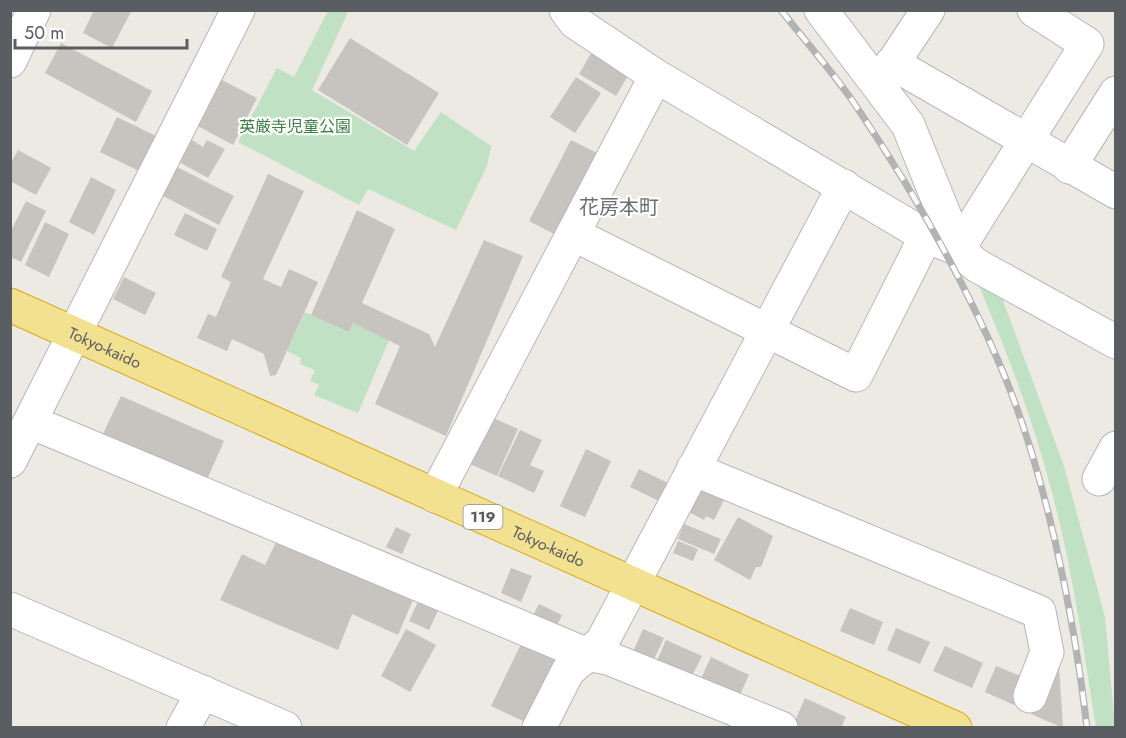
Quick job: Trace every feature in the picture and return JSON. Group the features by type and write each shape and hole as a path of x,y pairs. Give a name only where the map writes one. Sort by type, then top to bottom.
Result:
{"highway":[{"name":"Tokyo-kaido","path":"10,305 955,728"}],"street":[{"path":"10,61 34,10"},
{"path":"10,461 238,10"},
{"path":"566,10 575,22 656,76 926,236 958,249 975,266 1114,338"},
{"path":"821,10 885,74 1026,143 1116,192"},
{"path":"885,74 928,10"},
{"path":"958,249 1087,44 1034,10"},
{"path":"885,74 958,249"},
{"path":"435,496 656,76"},
{"path":"1069,167 1116,93"},
{"path":"539,728 568,671 585,654 602,642 844,186"},
{"path":"573,234 856,375 926,236"},
{"path":"31,422 585,654 608,658 781,728"},
{"path":"1099,479 1116,448"},
{"path":"693,469 1039,612 1047,652 1030,696"},
{"path":"10,609 285,728"},
{"path":"183,728 202,692"}],"green space":[{"name":"英厳寺児童公園","path":"349,10 312,90 414,151 441,112 491,146 487,166 456,230 368,189 359,205 238,142 277,68 294,77 328,11"},
{"path":"974,274 998,287 1064,466 1105,617 1115,727 1096,727 1071,575 1050,485 1016,378"},
{"path":"305,312 349,332 353,323 389,340 358,413 314,395 319,385 310,381 315,370 300,364 301,358 287,351"}],"building":[{"path":"94,10 132,10 112,48 83,33"},
{"path":"350,38 439,93 407,145 318,90"},
{"path":"61,43 152,91 136,122 45,73"},
{"path":"593,50 630,72 616,96 579,74"},
{"path":"576,77 601,93 575,133 550,117"},
{"path":"218,78 257,98 233,145 194,124"},
{"path":"117,117 160,138 143,173 100,152"},
{"path":"192,140 203,147 207,140 225,149 208,178 179,162"},
{"path":"571,140 599,154 556,235 529,221"},
{"path":"18,150 51,168 36,195 10,181 10,164"},
{"path":"177,167 234,196 219,225 163,196"},
{"path":"268,174 304,191 263,279 281,287 289,269 318,282 276,375 270,376 264,354 232,339 227,351 197,338 208,314 216,317 231,282 221,277"},
{"path":"91,177 116,190 94,235 69,222"},
{"path":"26,201 46,211 21,262 10,257 10,233"},
{"path":"357,210 395,229 362,303 429,334 435,347 484,240 523,256 446,436 375,404 400,346 353,323 349,332 311,315"},
{"path":"185,213 217,229 207,251 174,235"},
{"path":"45,222 69,234 49,277 25,265"},
{"path":"124,277 156,293 145,315 113,299"},
{"path":"121,396 224,441 205,484 101,438"},
{"path":"491,417 518,429 497,476 470,464"},
{"path":"520,430 542,440 530,465 544,471 534,493 498,476"},
{"path":"586,449 611,461 585,517 560,506"},
{"path":"639,469 668,483 659,501 630,487"},
{"path":"706,478 729,490 714,520 706,516 704,520 689,512"},
{"path":"738,517 773,536 761,567 756,567 750,580 714,560"},
{"path":"684,524 721,539 714,554 678,539"},
{"path":"396,527 411,534 402,554 386,547"},
{"path":"277,540 416,593 398,635 352,614 338,650 220,600 242,554 265,565"},
{"path":"678,541 698,549 693,561 673,553"},
{"path":"511,568 532,576 521,602 501,593"},
{"path":"422,593 442,602 429,630 409,621"},
{"path":"539,604 562,615 554,632 530,621"},
{"path":"850,608 883,622 874,645 840,631"},
{"path":"896,628 930,642 920,664 887,650"},
{"path":"406,629 436,645 410,692 381,676"},
{"path":"643,629 664,638 649,670 629,661"},
{"path":"524,638 556,659 525,722 491,706"},
{"path":"666,640 702,656 689,682 653,670"},
{"path":"945,646 983,663 972,688 933,671"},
{"path":"711,657 749,675 736,703 698,685"},
{"path":"1053,663 1059,666 1063,728 1031,714"},
{"path":"996,666 1025,678 1014,705 985,692"},
{"path":"805,698 846,717 841,728 802,728 794,723"}],"railway":[{"path":"781,10 846,91 895,166 969,297 1000,365 1031,450 1056,543 1074,638 1087,728"}],"district":[{"name":"花房本町","path":"619,207"}]}
